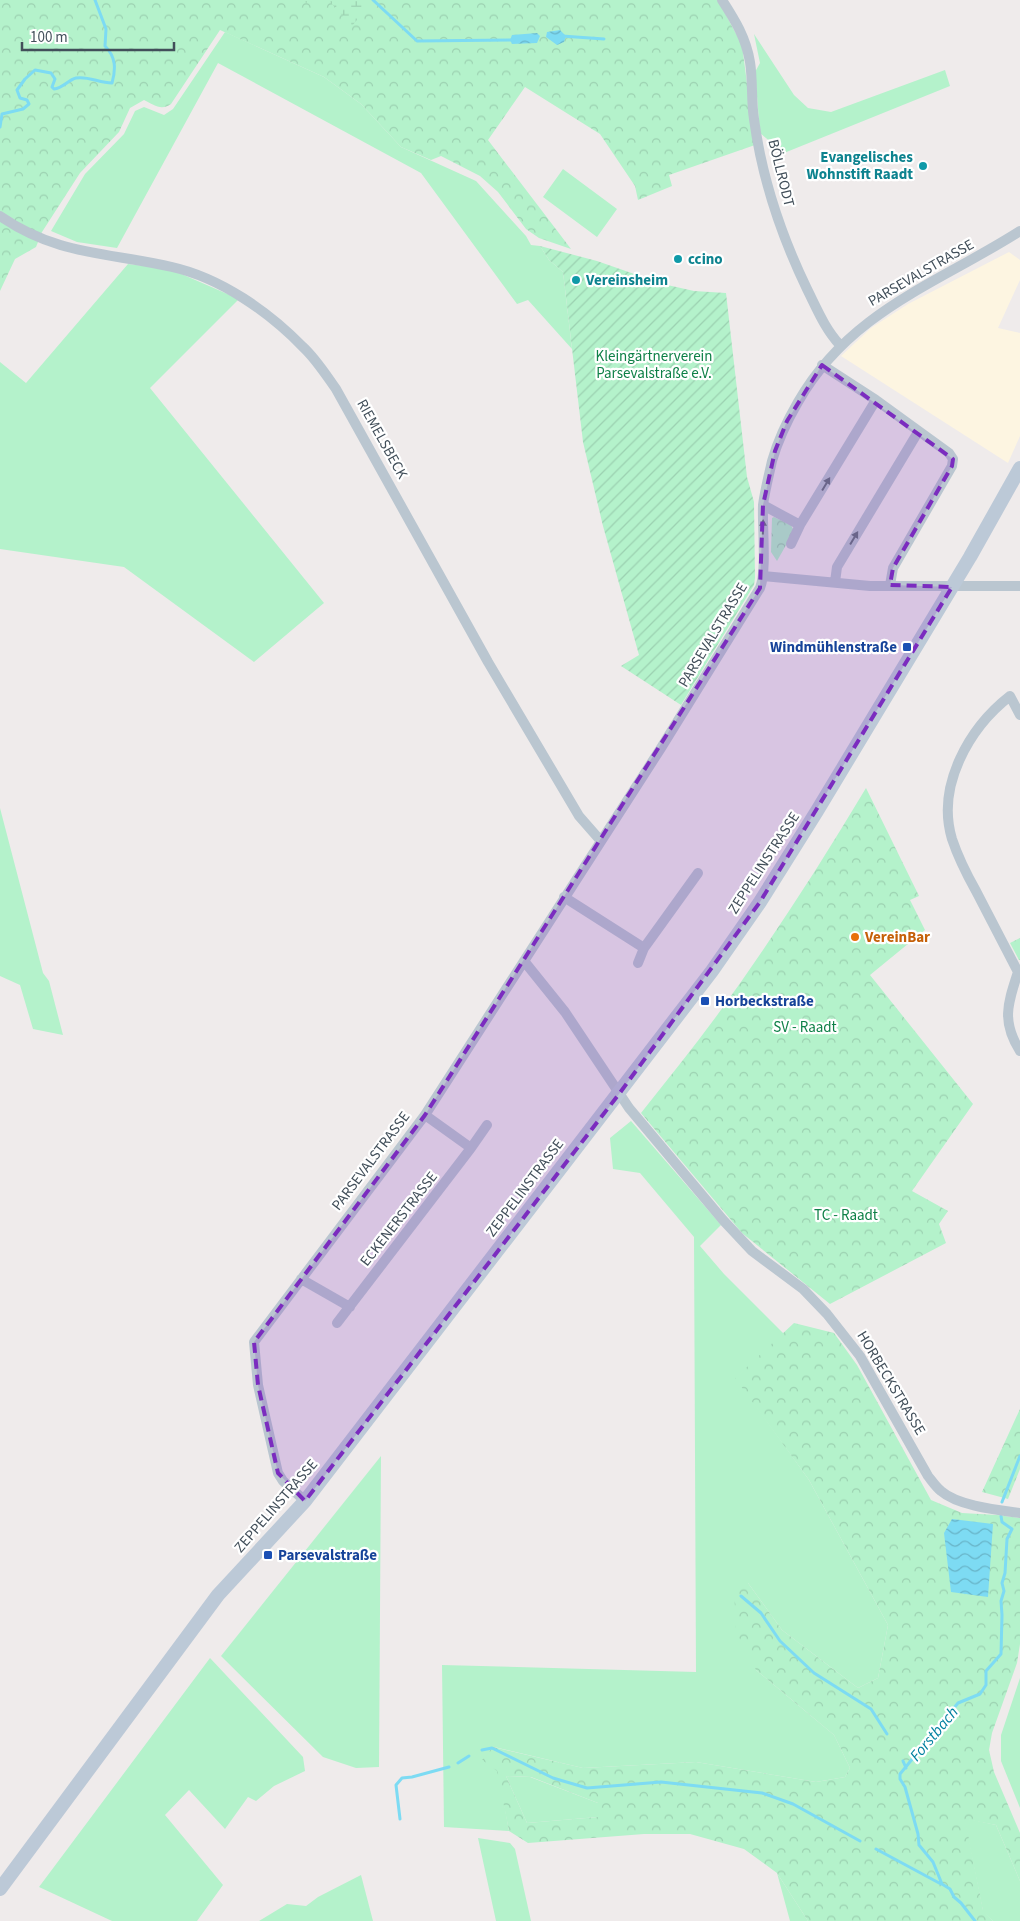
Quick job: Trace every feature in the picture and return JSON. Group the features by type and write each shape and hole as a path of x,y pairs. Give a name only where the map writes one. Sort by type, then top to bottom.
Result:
{"main road":[{"name":"ZEPPELINSTRASSE","path":"0,1889 218,1595 305,1501 712,971 760,902 817,811 952,587 1020,468"}],"street":[{"name":"BÖLLRODT","path":"722,0 738,25 750,62 754,118 761,161 772,203 794,262 828,332 840,345"},
{"name":"RIEMELSBECK","path":"0,216 41,240 69,249 172,267 200,275 275,321 305,348 336,388 488,662 579,816 600,840"},
{"name":"PARSEVALSTRASSE","path":"305,1501 283,1481 278,1473 258,1385 254,1342 425,1115 666,740 760,588 763,576 763,505 775,451 787,421 822,365 840,345 873,318 904,297 1020,231"},
{"path":"822,365 876,400 949,453 952,459 952,466 893,568 890,585"},
{"path":"792,544 800,525 876,400"},
{"path":"835,582 837,567 918,432"},
{"path":"763,505 800,525"},
{"path":"763,576 870,586 1020,586"},
{"path":"1020,715 1010,696 980,725 967,746 952,782 949,812 952,840 964,868 1019,971 1007,1006 1008,1024 1020,1051"},
{"path":"638,963 644,948 698,873"},
{"path":"564,897 644,948"},
{"name":"HORBECKSTRASSE","path":"524,961 565,1012 618,1094 733,1231 752,1251 803,1289 827,1314 860,1356 928,1476 941,1492 957,1500 979,1506 1020,1513"},
{"path":"425,1115 471,1148"},
{"name":"ECKENERSTRASSE","path":"337,1323 487,1125"},
{"path":"301,1279 350,1307"}],"highlighted area":[{"path":"822,365 953,459 952,466 893,568 890,585 952,587 760,902 619,1094 305,1501 278,1473 258,1385 254,1342 425,1115 760,588 763,505 775,451 787,421"}],"shaded area":[{"path":"1009,252 1020,260 1020,280 998,328 1020,333 1020,436 1008,463 841,356 871,328 908,304"}],"green space":[{"path":"0,0 718,0 742,45 755,145 669,175 672,186 638,200 635,186 600,134 525,87 488,140 571,249 539,238 526,229 498,192 480,176 441,156 431,160 401,147 361,104 324,77 220,30 171,104 161,107 144,100 130,108 119,132 80,173 42,232 36,247 15,259 0,291"},
{"path":"287,0 373,0 352,26 330,2 292,3"},
{"path":"225,32 324,77 361,104 401,147 476,181 526,236 531,245 540,246 549,260 563,272 572,349 528,300 517,304 421,173 218,63 117,248 77,242 51,231 85,174 124,134 135,111 144,107 164,115 173,109"},
{"path":"754,34 794,95 808,108 831,112 945,70 950,86 784,153 760,133 755,72 760,63"},
{"path":"563,169 617,209 597,237 543,197"},
{"name":"Kleingärtnerverein Parsevalstraße e.V.","path":"540,246 597,261 663,284 694,291 726,293 747,477 754,502 755,578 754,585 681,705 621,666 639,655 603,526 583,442 563,272 549,260"},
{"path":"128,264 170,269 239,299 150,388 324,603 254,662 124,567 0,549 0,362 26,383"},
{"path":"774,517 791,525 794,531 777,561 771,552 772,518"},
{"path":"866,788 919,896 910,900 925,930 870,975 973,1104 912,1191 948,1211 939,1224 946,1243 830,1304 742,1233 641,1113 709,1026 757,959 813,874"},
{"path":"0,808 43,973 49,981 63,1035 33,1029 20,985 0,976"},
{"path":"1020,938 1020,960 1019,960 1010,943"},
{"path":"631,1121 721,1225 700,1246 724,1274 784,1334 736,1378 809,1480 888,1625 878,1678 858,1688 782,1630 748,1583 756,1670 834,1735 850,1768 845,1777 816,1782 696,1762 583,1768 494,1747 509,1831 444,1827 442,1665 696,1672 694,1237 640,1173 613,1169 610,1138"},
{"path":"794,1323 834,1333 857,1365 931,1500 962,1513 1020,1518 1020,1644 1017,1663 992,1733 989,1750 994,1772 1020,1833 1020,1881 996,1825 965,1819 983,1910 993,1921 808,1921 777,1873 744,1849 690,1834 644,1834 528,1843 509,1831 497,1771 482,1760 493,1747 583,1768 696,1762 816,1782 845,1777 850,1768 834,1735 756,1670 736,1632 734,1589 748,1583 782,1630 858,1688 878,1678 888,1625 809,1480 735,1378","holes":["506,1776 531,1777 598,1803 598,1817 527,1823"]},
{"path":"1020,1409 1020,1469 1008,1499 982,1492"},
{"path":"381,1456 379,1767 356,1768 323,1757 221,1656"},
{"path":"210,1658 303,1757 305,1771 274,1786 256,1801 248,1797 225,1829 189,1790 165,1815 223,1885 197,1921 112,1921 39,1887"},
{"path":"1020,1678 1020,1808 1001,1761 1001,1735"},
{"path":"506,1776 530,1777 598,1803 598,1817 527,1823"},
{"path":"964,1818 996,1825 1020,1881 1020,1921 993,1921 983,1911"},
{"path":"478,1838 510,1843 515,1849 531,1921 496,1921"},
{"path":"777,1873 808,1921 790,1921"},
{"path":"361,1875 373,1921 259,1921 287,1904 306,1906 318,1897"}],"water":[{"path":"560,30 566,36 564,42 557,45 546,37 547,32"},
{"path":"537,33 540,36 537,43 512,44 510,40 512,35"},
{"path":"952,1519 993,1524 988,1597 951,1592 944,1533"}],"waterway":[{"path":"0,127 2,114 23,109 29,104 27,100 20,98 17,90 35,70 51,73 55,79 52,87 54,89 76,78 112,83 114,63 109,50 105,46 106,29 95,0"},
{"path":"373,0 417,41 514,40"},
{"path":"562,36 604,39"},
{"name":"Forstbach","path":"1002,1502 1020,1456"},
{"name":"Forstbach","path":"975,1921 954,1897 950,1889 942,1884 933,1862 919,1845 918,1834 900,1774 958,1703 980,1694 986,1685 986,1671 1001,1654 1001,1601 1004,1591 1002,1583 1005,1573 1007,1539 1012,1529 1002,1522 1001,1516"},
{"path":"741,1596 761,1613 780,1641 814,1673 871,1709 887,1734"},
{"path":"482,1750 492,1748 553,1778 587,1788 661,1782 762,1793 793,1804 860,1841"},
{"path":"458,1763 469,1756"},
{"name":"Forstbach","path":"903,1761 906,1768"},
{"path":"400,1819 396,1785 402,1778 449,1767"},
{"path":"876,1849 941,1884"}],"place":[{"name":"Evangelisches Wohnstift Raadt","path":"923,166"},
{"name":"ccino","path":"678,259"},
{"name":"Vereinsheim","path":"576,280"},
{"name":"Windmühlenstraße","path":"907,647"},
{"name":"VereinBar","path":"855,937"},
{"name":"Horbeckstraße","path":"705,1001"},
{"name":"Parsevalstraße","path":"268,1555"}],"park label":[{"name":"SV - Raadt","path":"805,1027"},
{"name":"TC - Raadt","path":"846,1215"}]}
